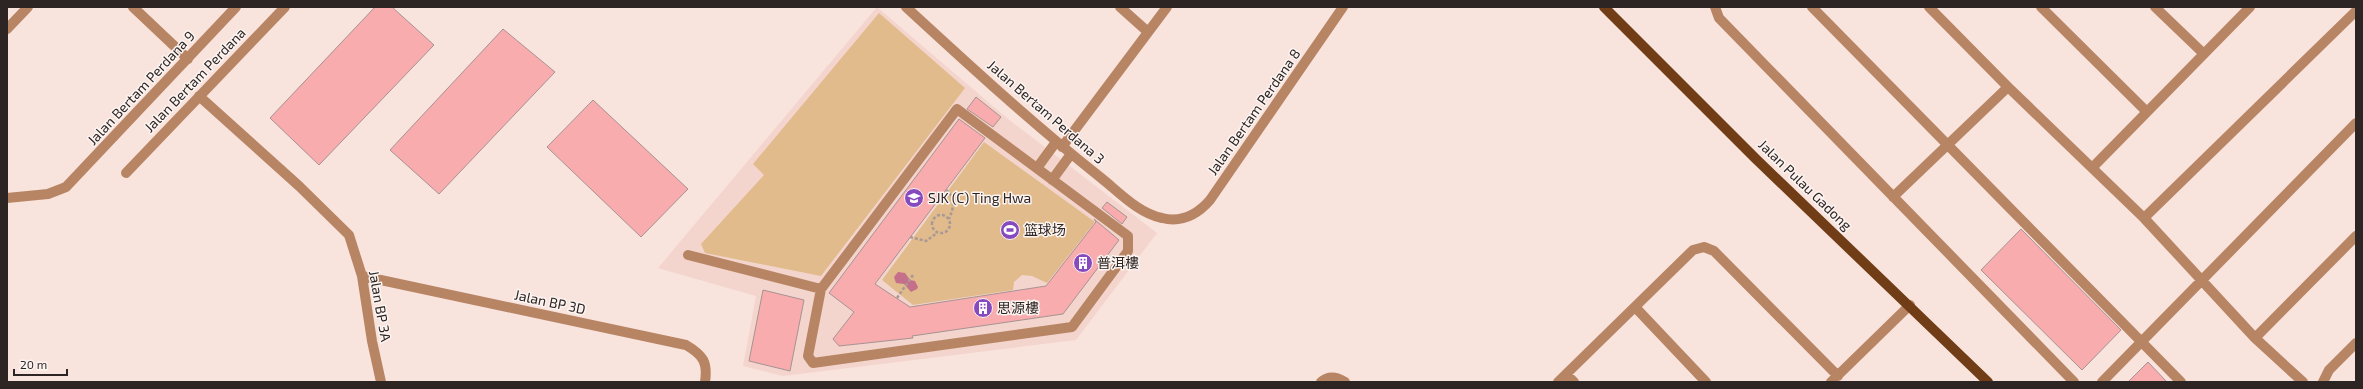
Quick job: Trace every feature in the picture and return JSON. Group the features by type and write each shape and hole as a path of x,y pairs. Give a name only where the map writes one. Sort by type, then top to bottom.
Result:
{"main road":[{"name":"Jalan Pulau Gadong","path":"1604,7 1756,159 1910,305 1988,382"}],"street":[{"path":"7,29 28,7"},
{"path":"133,7 188,59"},
{"name":"Jalan Bertam Perdana 9","path":"7,198 48,194 66,188 236,7"},
{"name":"Jalan Bertam Perdana","path":"126,173 285,7"},
{"name":"Jalan Bertam Perdana 3","path":"906,7 1059,145 1146,213 1177,220"},
{"path":"1120,7 1148,32"},
{"path":"1037,168 1059,145 1167,7"},
{"name":"Jalan Bertam Perdana 8","path":"1177,220 1188,217 1200,210 1210,200 1343,7"},
{"path":"1715,7 1719,18 2074,382"},
{"path":"1812,7 2181,382"},
{"path":"1929,7 2144,218 2203,279 2255,338 2303,382"},
{"path":"2041,7 2147,112"},
{"path":"2155,7 2204,54"},
{"path":"2092,168 2250,7"},
{"path":"2144,218 2356,11"},
{"path":"1893,197 2008,86"},
{"name":"Jalan BP 3A","path":"199,96 299,186 349,235 362,276 372,341 381,382"},
{"path":"957,109 1037,168 1128,236 1128,251 1072,327 814,362 808,356 821,289 957,109"},
{"path":"2102,382 2356,123"},
{"path":"1052,180 1071,154"},
{"path":"2255,338 2356,236"},
{"path":"1558,382 1693,250 1704,247 1714,251 1835,379 1910,305"},
{"path":"688,255 821,289"},
{"name":"Jalan BP 3D","path":"362,276 686,345 699,353 707,368 705,382"},
{"path":"1635,307 1706,382"},
{"path":"2323,382 2329,370 2356,343"},
{"path":"1566,374 1574,382"},
{"path":"1321,382 1326,378 1335,378 1345,382"}],"path":[{"path":"910,237 926,241 937,233 943,233 949,230 951,224 949,219 954,203 952,197 946,190"},
{"path":"937,233 932,225 934,219 942,215 949,219"},
{"path":"896,298 912,274"}],"shaded area":[{"name":"SJK (C) Ting Hwa","path":"877,7 1008,119 1157,233 1076,340 783,376 743,366 756,296 658,268"},
{"path":"879,13 965,88 821,276 705,253 701,244 764,175 753,164"},
{"path":"984,142 1095,222 1047,283 1032,276 1022,275 1014,282 1013,290 913,305 882,280"},
{"path":"898,272 905,273 910,280 915,281 918,287 917,289 911,292 904,284 896,283 894,277"}],"building":[{"path":"375,7 392,7 434,45 319,165 270,118"},
{"path":"503,29 555,72 439,194 390,150"},
{"path":"976,97 1001,117 993,127 967,109"},
{"path":"593,100 688,189 641,237 547,147"},
{"path":"959,119 985,138 875,284 910,307 1046,286 1096,222 1094,219 1119,240 1063,314 912,336 913,338 839,346 833,339 854,312 829,293"},
{"path":"1107,202 1127,217 1122,224 1102,208"},
{"path":"2021,229 2121,330 2082,370 1981,270"},
{"path":"763,290 804,300 790,371 749,361"},
{"path":"2148,362 2167,382 2128,382"}],"place":[{"name":"SJK (C) Ting Hwa","path":"914,198"},
{"name":"篮球场","path":"1010,230"},
{"name":"普洱樓","path":"1083,263"},
{"name":"思源樓","path":"983,308"}]}
